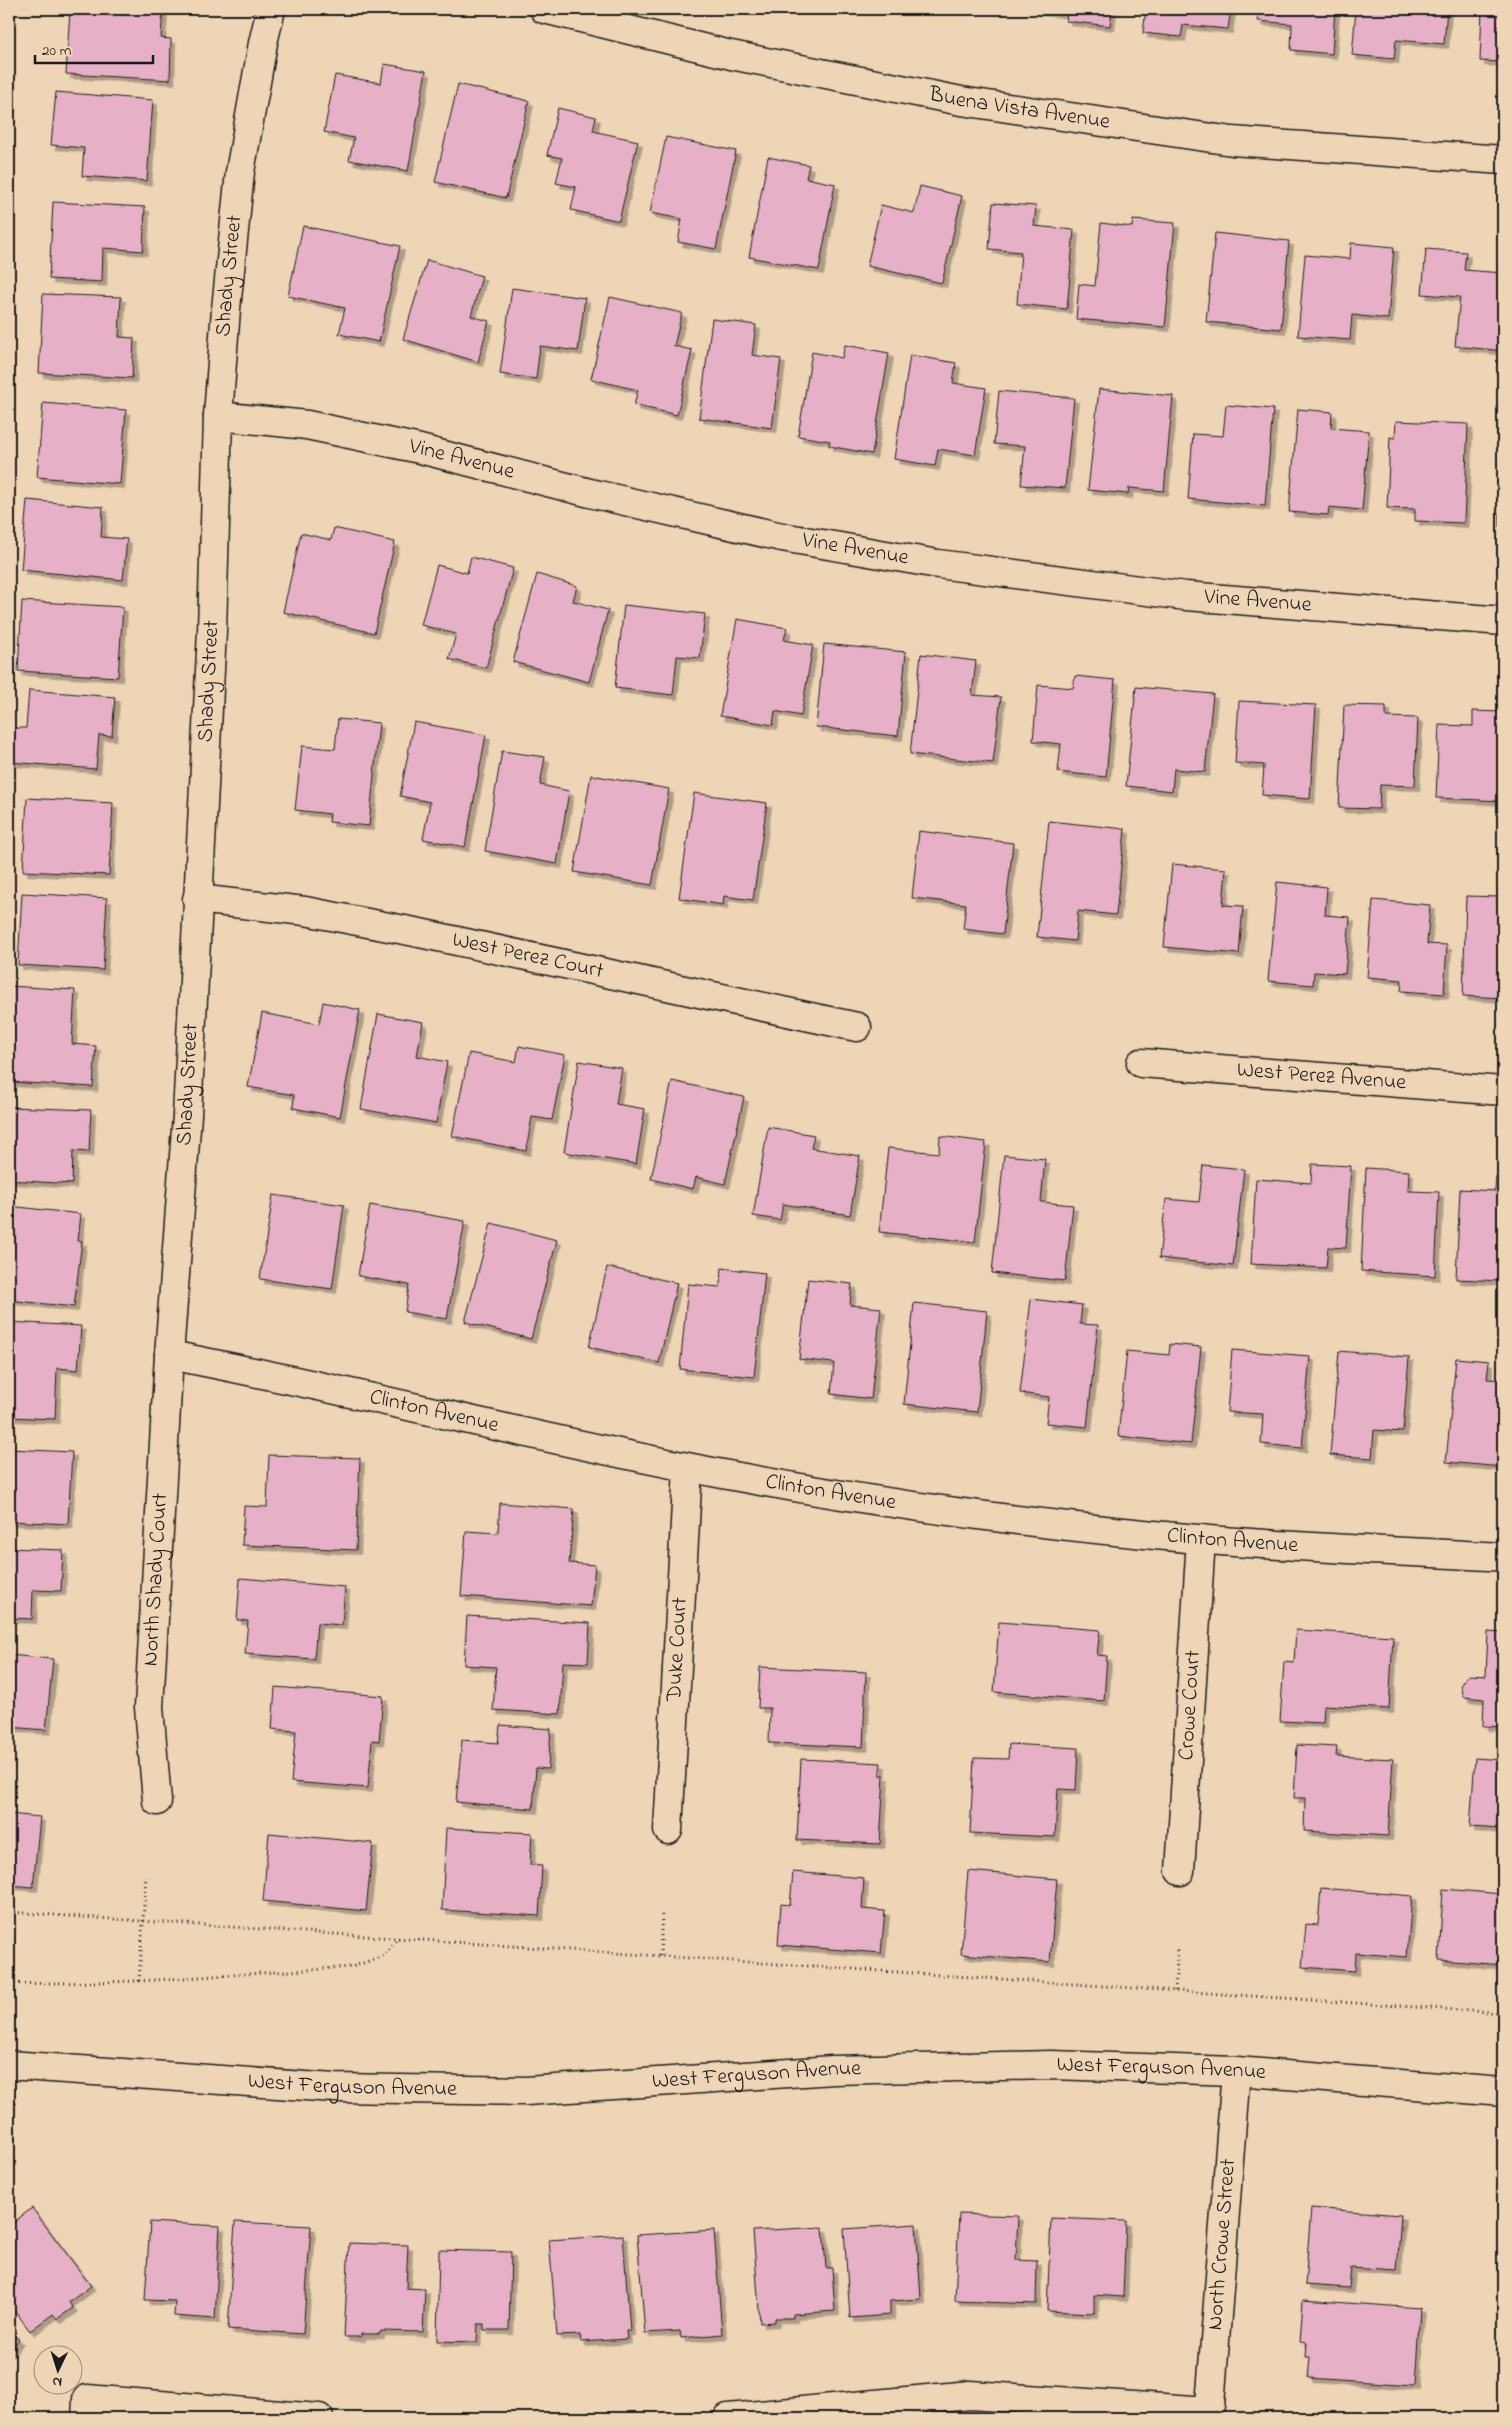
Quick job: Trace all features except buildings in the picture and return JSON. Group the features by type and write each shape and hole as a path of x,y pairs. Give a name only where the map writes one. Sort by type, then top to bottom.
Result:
{"street":[{"name":"Shady Street","path":"169,1355 187,1115 212,631 218,416 226,309 240,172 263,43 271,9"},
{"name":"Buena Vista Avenue","path":"544,9 731,56 961,101 1232,141 1503,160"},
{"name":"Vine Avenue","path":"218,416 308,425 420,449 590,493 782,537 938,564 1186,596 1503,620"},
{"name":"West Perez Court","path":"197,899 305,911 416,932 857,1027"},
{"name":"West Perez Avenue","path":"1141,1063 1503,1091"},
{"name":"Clinton Avenue","path":"169,1355 249,1370 688,1468 868,1498 1031,1522 1201,1539 1503,1556"},
{"name":"North Shady Court","path":"157,1801 148,1706 169,1355"},
{"name":"Duke Court","path":"668,1830 688,1468"},
{"name":"Crowe Court","path":"1180,1871 1201,1539"},
{"name":"West Ferguson Avenue","path":"9,2065 334,2088 526,2091 833,2070 1051,2065 1236,2071 1503,2092"},
{"name":"North Crowe Street","path":"1209,2415 1236,2071"},
{"path":"728,2418 970,2395 1209,2415"},
{"path":"86,2409 320,2418"}],"path":[{"path":"139,1981 146,1876"},
{"path":"9,1912 1503,2013"},
{"path":"660,1956 662,1912"},
{"path":"9,1984 139,1981 352,1967 383,1956 398,1938"},
{"path":"1175,1991 1178,1946"}]}
